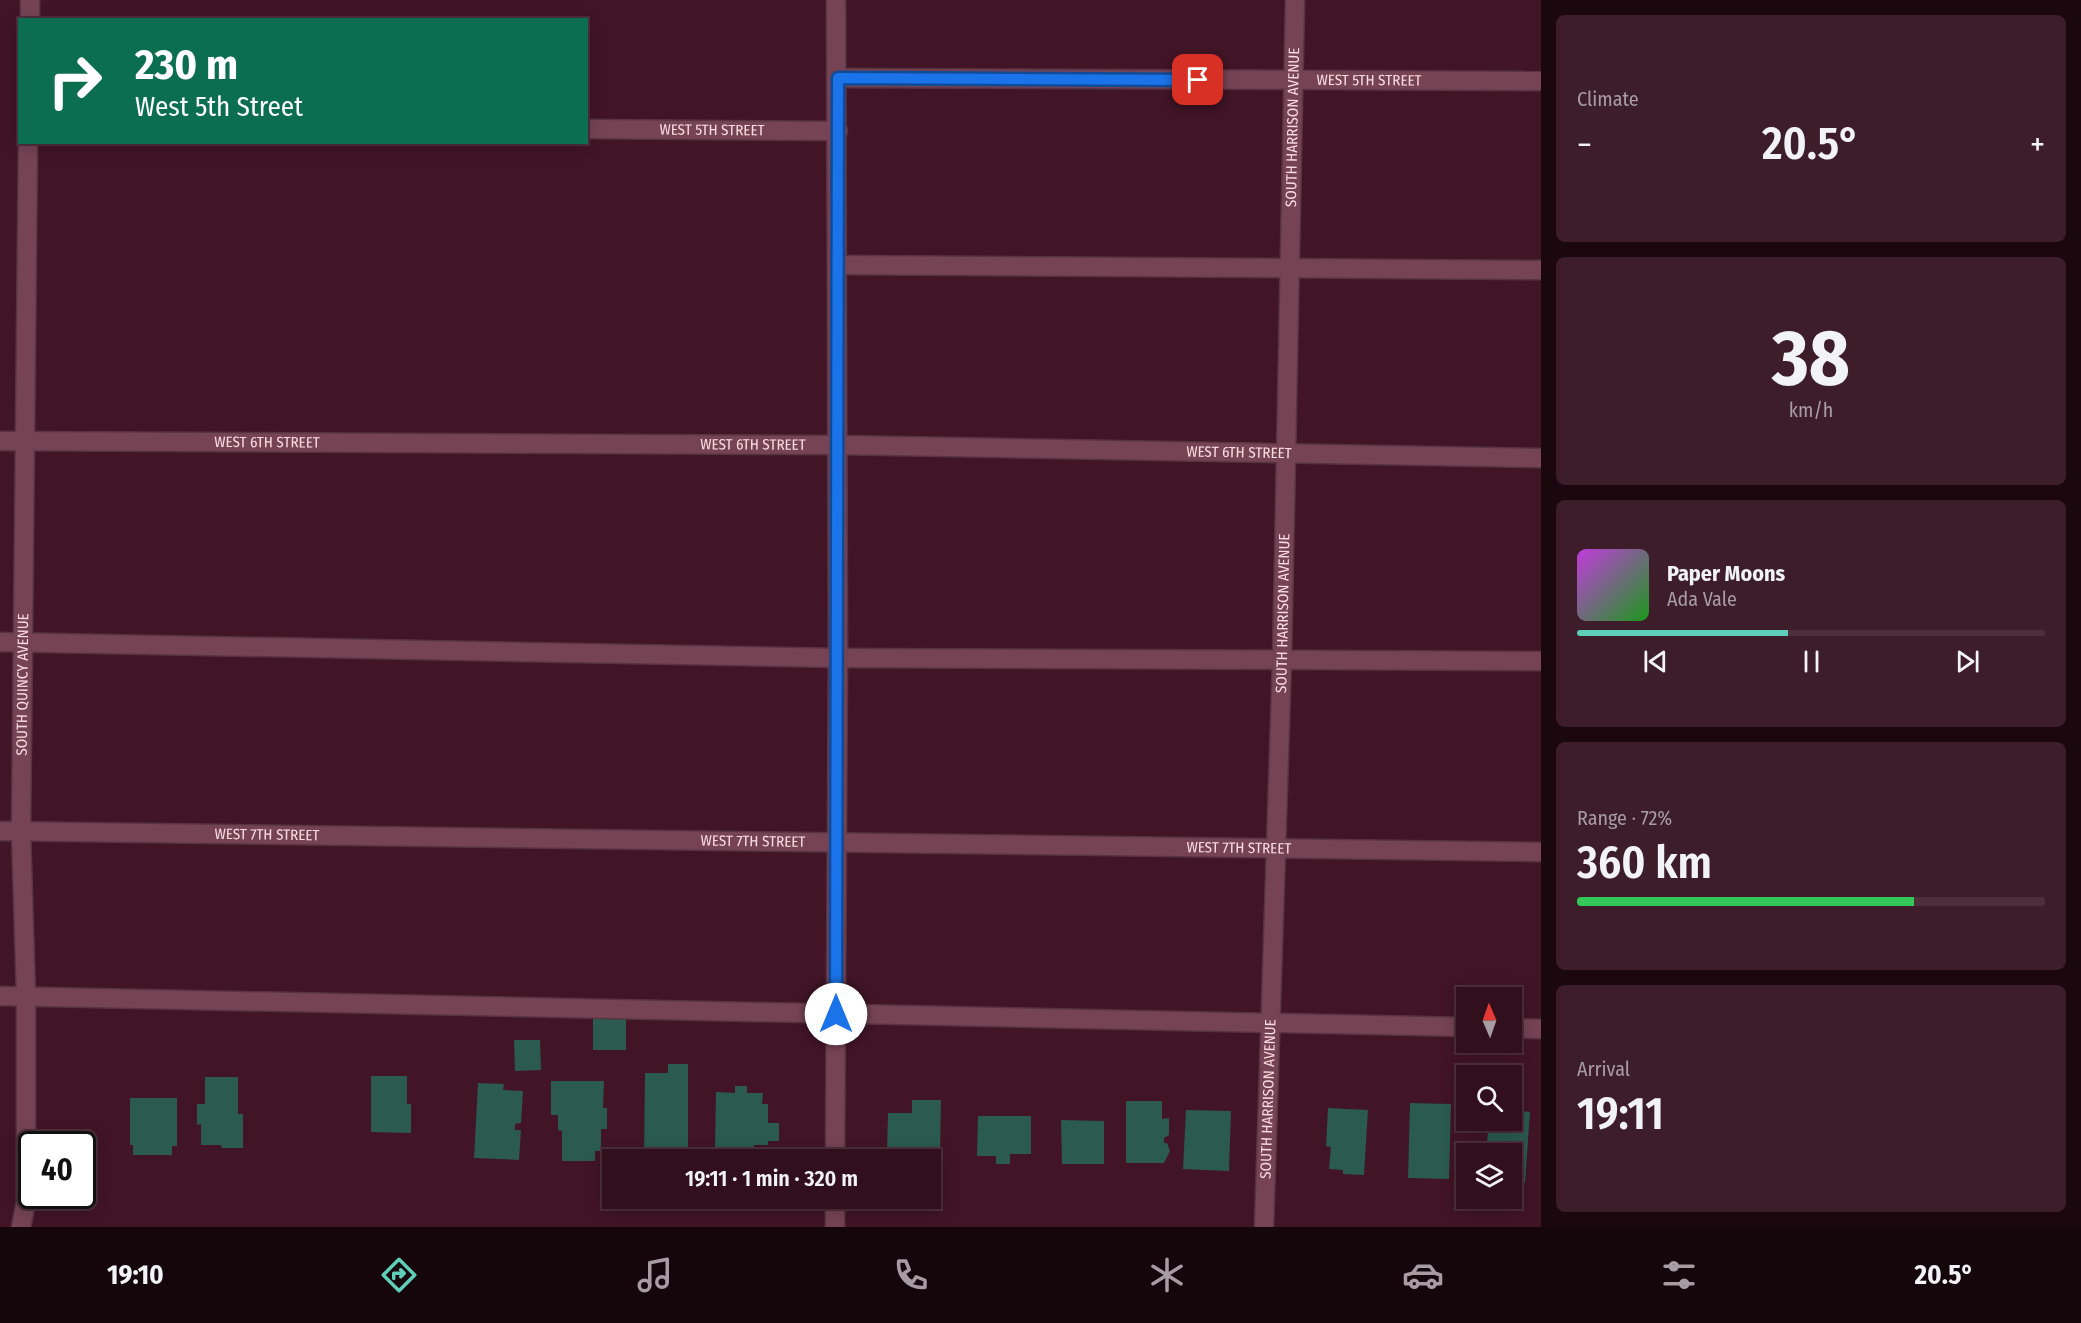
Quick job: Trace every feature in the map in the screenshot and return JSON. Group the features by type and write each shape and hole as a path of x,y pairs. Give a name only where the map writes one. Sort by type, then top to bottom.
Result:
{"street":[{"path":"30,0 30,18"},
{"path":"835,1149 838,658 836,0"},
{"name":"SOUTH HARRISON AVENUE","path":"1264,1227 1282,659 1295,0"},
{"name":"WEST 5TH STREET","path":"838,78 1541,81"},
{"name":"WEST 5TH STREET","path":"588,129 838,131"},
{"name":"SOUTH QUINCY AVENUE","path":"21,1227 26,1202 26,996 21,831 28,144"},
{"path":"838,265 1541,270"},
{"name":"WEST 6TH STREET","path":"0,441 838,445 1541,458"},
{"path":"0,642 838,658 1541,661"},
{"name":"WEST 7TH STREET","path":"0,831 1541,852"},
{"path":"0,996 1456,1027"},
{"path":"1522,1028 1541,1029"},
{"path":"835,1209 835,1227"}],"building":[{"path":"593,1018 626,1018 626,1050 593,1050"},
{"path":"514,1040 540,1040 541,1070 515,1071"},
{"path":"668,1064 688,1064 688,1149 644,1149 645,1073 668,1073"},
{"path":"371,1076 407,1076 407,1104 411,1104 411,1133 371,1132"},
{"path":"205,1077 238,1077 238,1114 243,1114 243,1148 201,1145 201,1124 197,1125 197,1104 205,1104"},
{"path":"551,1081 604,1081 603,1108 607,1108 607,1129 601,1129 601,1151 595,1151 595,1161 562,1161 562,1131 558,1130 558,1115 551,1115"},
{"path":"478,1083 504,1084 503,1090 523,1091 521,1123 515,1124 515,1130 521,1130 519,1160 474,1158"},
{"path":"735,1086 747,1086 747,1093 763,1093 762,1104 768,1104 768,1123 779,1123 779,1141 768,1141 768,1145 754,1145 754,1149 715,1148 716,1092 735,1093"},
{"path":"130,1098 177,1098 177,1146 172,1146 172,1155 133,1155 133,1145 130,1145"},
{"path":"912,1100 941,1100 940,1149 887,1149 888,1113 912,1113"},
{"path":"1126,1101 1162,1101 1162,1119 1169,1118 1169,1135 1164,1138 1164,1143 1167,1143 1170,1151 1164,1163 1126,1163"},
{"path":"1410,1103 1451,1104 1449,1179 1408,1178"},
{"path":"1328,1108 1368,1110 1364,1175 1343,1174 1343,1170 1329,1169 1331,1147 1326,1146"},
{"path":"1186,1110 1231,1111 1229,1171 1183,1169"},
{"path":"1522,1111 1530,1112 1525,1183 1522,1183 1522,1143 1487,1143 1488,1131 1522,1131"},
{"path":"978,1116 1031,1116 1031,1154 1010,1154 1010,1164 996,1164 996,1156 977,1156"},
{"path":"1061,1120 1104,1121 1104,1164 1062,1164"}],"route":[{"path":"836,1014 838,78 1198,80"}]}
